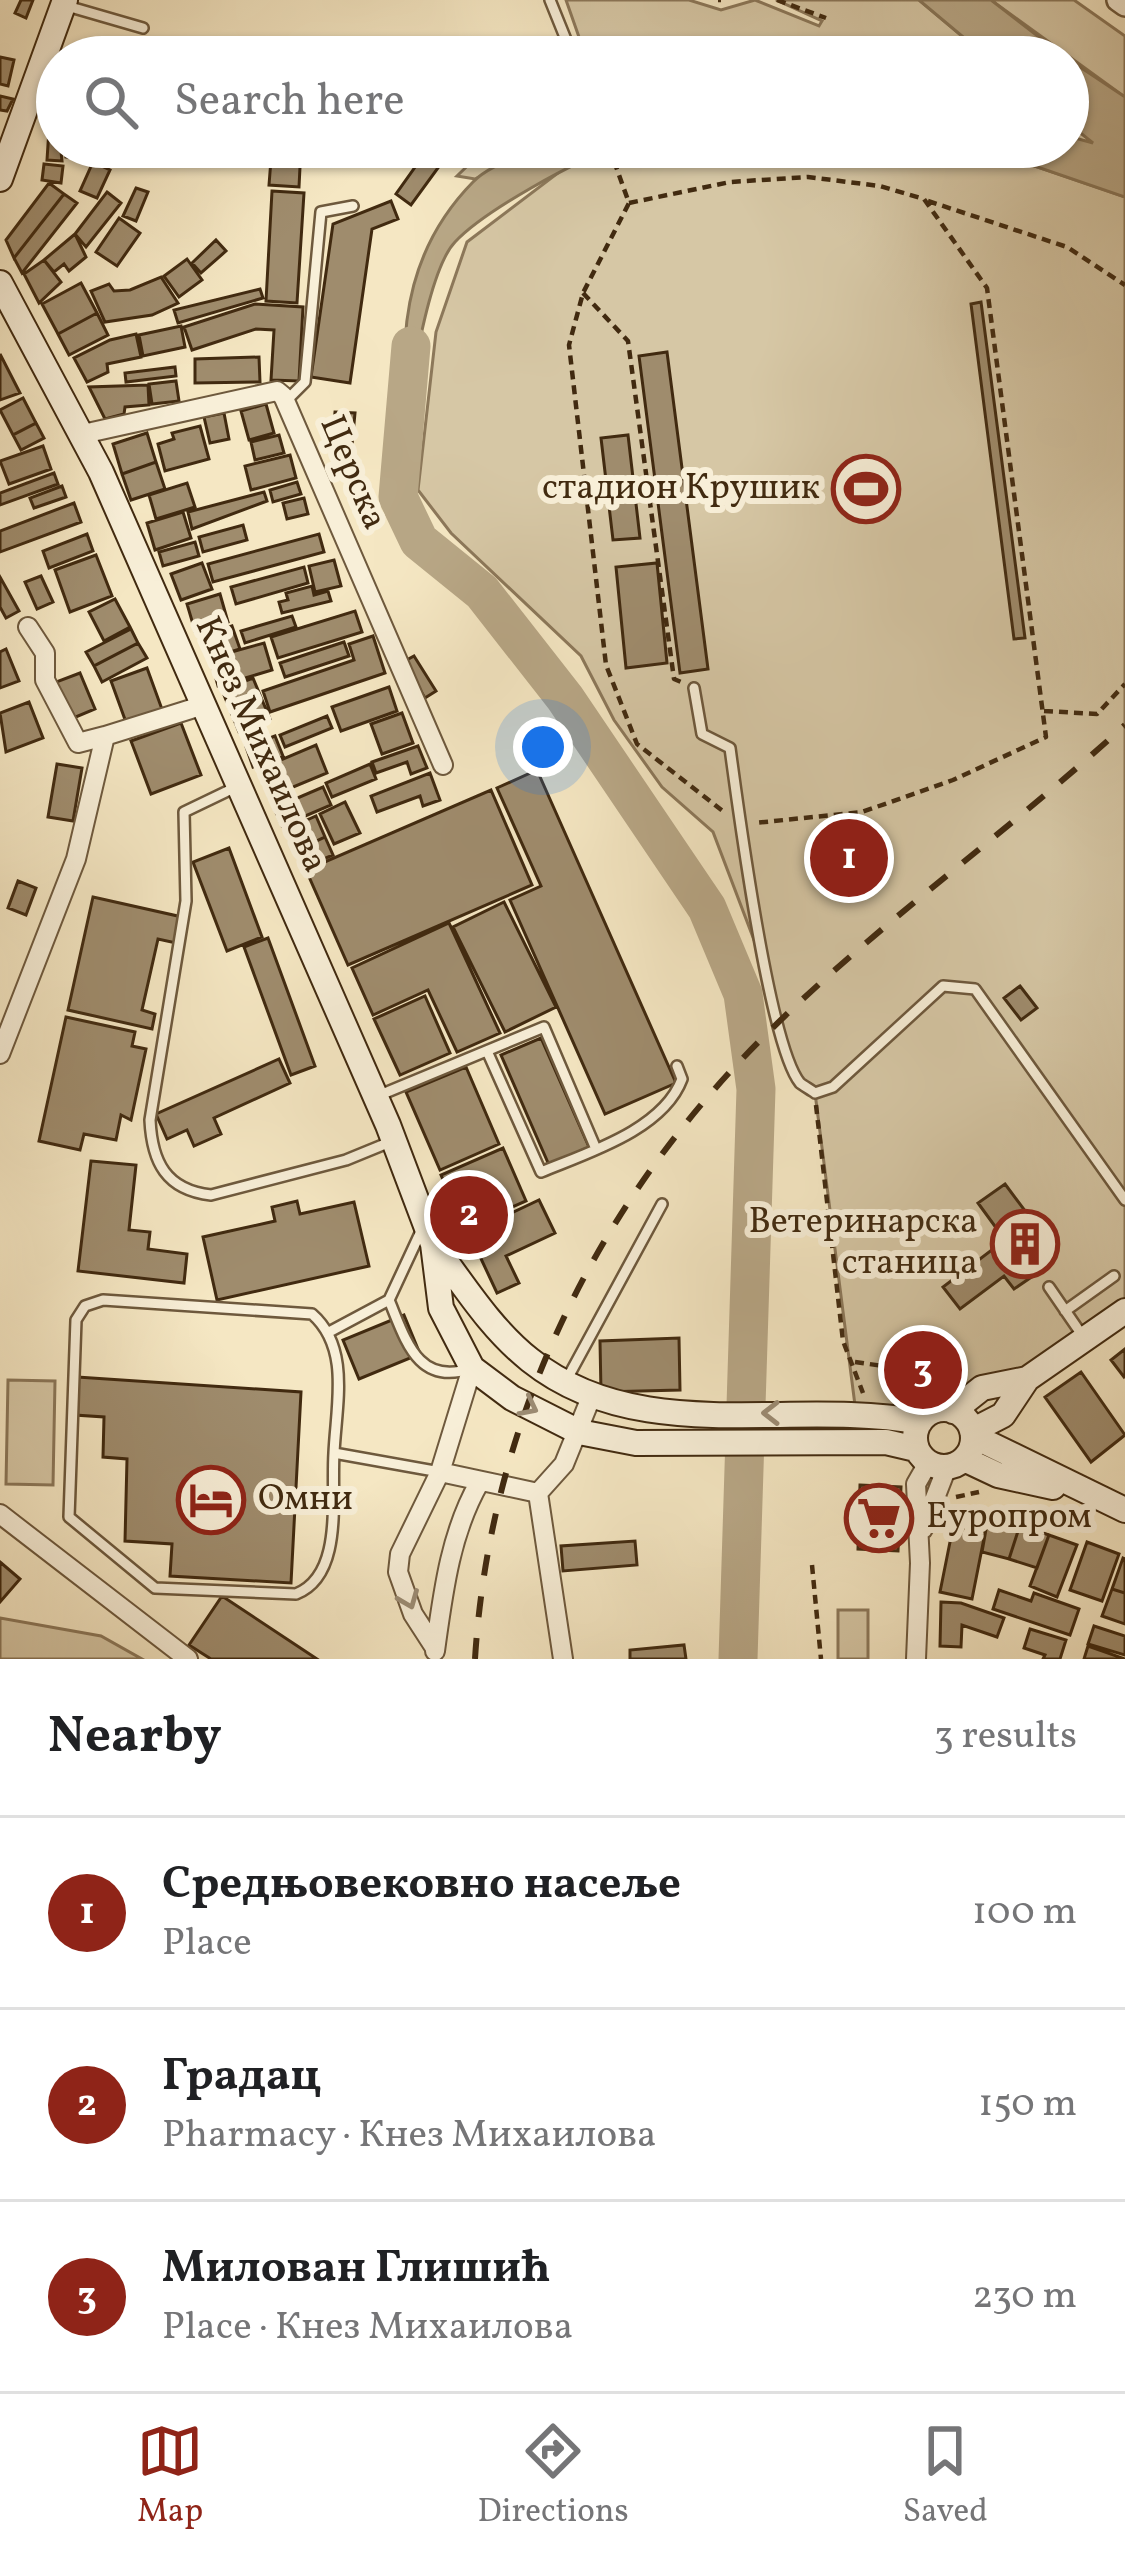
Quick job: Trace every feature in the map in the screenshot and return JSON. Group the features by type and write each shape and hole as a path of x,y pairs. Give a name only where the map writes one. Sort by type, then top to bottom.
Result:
{"main road":[{"path":"52,36 64,2"},
{"path":"0,179 36,79"},
{"name":"Кнез Михаилова","path":"0,284 82,434 395,1140 429,1233 441,1308 472,1368 512,1398 579,1432 690,1447 886,1442 950,1451"},
{"name":"Кнез Михаилова","path":"429,1233 489,1321 565,1384 592,1396 626,1408 856,1413 920,1422"},
{"path":"950,1451 1003,1415 1027,1379 1125,1311"},
{"path":"1027,1379 982,1388 953,1411 935,1411 920,1422 950,1451 998,1475 1079,1492 1125,1510"},
{"path":"950,1451 953,1411"}],"street":[{"name":"Церска","path":"82,434 277,391 286,400 443,764"},
{"path":"28,628 45,652 45,680 78,743 204,705"},
{"path":"0,1054 76,859 105,736"},
{"path":"435,1654 413,1614 398,1572 400,1554 440,1472 472,1368"},
{"path":"538,1493 564,1464 592,1396"},
{"path":"916,1659 920,1540 916,1484 950,1451"},
{"path":"440,1472 538,1493"},
{"path":"435,1654 449,1562 463,1511 478,1483"},
{"path":"538,1493 563,1659"},
{"path":"0,1514 188,1659"}],"lane":[{"path":"550,0 565,36"},
{"path":"64,2 143,28"},
{"path":"286,400 304,382 321,212 353,206"},
{"path":"694,688 702,734 730,748 740,824 784,1043 800,1084 815,1093 833,1087 943,986 975,988 1125,1200"},
{"path":"238,786 184,812 186,901 150,1120 152,1151 166,1178 190,1192 212,1195 346,1160 395,1140"},
{"path":"376,1097 544,1027 596,1149"},
{"path":"487,1051 541,1172 596,1149 650,1118 678,1089 682,1079 677,1066"},
{"path":"565,1384 662,1204"},
{"path":"331,1331 389,1300 429,1233"},
{"path":"1065,1311 1114,1276"},
{"path":"1049,1287 1086,1339"},
{"path":"103,1300 312,1315 331,1331 338,1361 334,1453 327,1568 315,1586 296,1594 155,1588 69,1517 76,1321 85,1306 103,1300"},
{"path":"389,1300 415,1360 437,1373 472,1368"},
{"path":"334,1453 440,1472"}],"path":[{"path":"777,0 826,18"},
{"path":"618,168 629,203 583,293 569,345 606,665 637,744 740,824 862,812 953,780 1046,737 987,288 924,200"},
{"path":"629,203 730,182 808,177 880,186 1067,247 1125,285"},
{"path":"583,293 628,341 674,679 694,688"},
{"path":"1044,711 1097,714 1125,684"},
{"path":"815,1093 843,1341 855,1362 904,1369 924,1390 957,1384"},
{"path":"812,1564 821,1659"}],"shaded area":[{"path":"566,0 689,0 721,10 755,0 819,26 822,21 776,0 919,0 962,36 579,36"},
{"path":"919,0 991,0 1038,36 962,36"},
{"path":"991,0 1074,0 1125,36 1125,97 1089,71 1089,36 1041,36"},
{"path":"1089,73 1125,97 1125,197 1040,168 1089,168 1089,142 1093,143 1089,140"},
{"path":"465,168 497,168 475,179 457,176"},
{"path":"493,168 569,168 487,216 446,255 431,295 407,404 405,343 414,285 436,231 479,176"},
{"path":"564,168 1040,168 1125,197 1125,1311 1027,1379 927,1415 856,1413 815,1093 800,1084 784,1043 770,982 713,832 662,787 614,720 581,656 451,533 418,490 436,332 467,242"},
{"path":"8,1380 55,1381 53,1485 6,1484"},
{"path":"838,1610 868,1610 868,1659 838,1659"},
{"path":"0,1618 101,1636 142,1659 0,1659"}],"building":[{"path":"21,0 33,0 26,18 15,13"},
{"path":"0,57 14,60 8,86 0,84"},
{"path":"0,96 13,99 7,111 0,110"},
{"path":"44,168 63,168 61,183 42,180"},
{"path":"90,168 110,170 97,198 80,191"},
{"path":"270,168 300,168 299,187 269,185"},
{"path":"414,168 438,168 411,205 396,194"},
{"path":"49,183 64,194 14,258 6,240"},
{"path":"136,188 148,192 136,221 123,216"},
{"path":"272,191 304,193 297,303 266,301"},
{"path":"107,192 121,203 86,247 75,234"},
{"path":"64,194 77,203 22,273 14,258"},
{"path":"391,201 398,219 372,229 350,383 311,377 333,224"},
{"path":"119,218 140,233 117,266 96,252"},
{"path":"75,234 86,257 69,271 64,264 54,272 44,260"},
{"path":"216,240 226,251 201,273 192,263"},
{"path":"187,259 202,280 179,297 164,276"},
{"path":"44,260 61,282 39,303 24,274"},
{"path":"161,277 178,303 152,315 105,322 91,291 109,284 114,291 130,290"},
{"path":"81,283 97,313 58,334 42,304"},
{"path":"260,289 263,298 178,323 174,310"},
{"path":"981,302 1025,638 1014,639 971,304"},
{"path":"255,304 303,307 299,381 271,380 274,330 256,329 192,350 184,327"},
{"path":"97,313 108,335 69,355 58,334"},
{"path":"181,326 185,347 143,356 139,335"},
{"path":"136,334 141,357 107,364 108,372 87,382 74,358 110,340"},
{"path":"667,352 708,669 680,673 639,356"},
{"path":"0,354 20,393 0,400"},
{"path":"259,357 260,382 195,383 195,359"},
{"path":"175,367 176,376 126,382 125,373"},
{"path":"176,381 179,401 152,404 149,384"},
{"path":"148,385 149,405 125,407 124,414 105,419 89,387"},
{"path":"23,398 36,423 13,435 0,410"},
{"path":"266,404 274,433 249,440 241,411"},
{"path":"335,412 355,413 351,456 331,454"},
{"path":"224,413 229,439 210,443 204,417"},
{"path":"36,423 44,438 21,450 13,435"},
{"path":"200,426 209,459 165,471 158,444 174,439 172,433"},
{"path":"147,433 156,462 122,474 113,444"},
{"path":"279,435 284,453 255,460 251,442"},
{"path":"628,435 640,538 613,540 601,438"},
{"path":"43,446 51,469 9,484 0,461"},
{"path":"290,455 296,478 251,490 245,466"},
{"path":"156,462 165,489 131,500 122,474"},
{"path":"54,473 58,484 0,505 0,493"},
{"path":"297,482 301,494 273,502 270,490"},
{"path":"187,483 195,507 156,519 149,495"},
{"path":"62,486 66,497 34,508 30,498"},
{"path":"264,492 267,501 192,529 188,512"},
{"path":"304,498 308,514 287,519 283,503"},
{"path":"74,503 81,522 0,552 0,531"},
{"path":"183,512 191,538 155,550 147,523"},
{"path":"243,525 247,540 203,552 199,537"},
{"path":"87,534 93,551 49,568 43,551"},
{"path":"319,534 324,552 213,582 208,564"},
{"path":"195,542 199,556 163,566 159,552"},
{"path":"96,555 112,596 70,612 55,570"},
{"path":"334,560 341,586 315,592 309,566"},
{"path":"202,563 212,589 181,600 171,574"},
{"path":"657,563 667,663 626,668 616,567"},
{"path":"304,567 308,583 236,604 231,587"},
{"path":"41,576 53,602 37,609 25,582"},
{"path":"0,577 19,611 6,618 0,607"},
{"path":"312,586 314,595 328,591 331,601 282,613 279,602 288,600 286,593"},
{"path":"220,594 228,622 195,631 187,604"},
{"path":"115,599 130,627 104,641 89,612"},
{"path":"355,611 362,632 278,658 271,637"},
{"path":"292,616 296,627 245,643 241,631"},
{"path":"232,626 240,649 210,658 202,636"},
{"path":"131,629 138,643 94,666 86,652"},
{"path":"373,636 385,673 270,712 263,691 354,660 349,644"},
{"path":"344,642 349,656 285,677 280,663"},
{"path":"138,643 147,658 102,682 94,666"},
{"path":"264,643 272,670 218,686 210,658"},
{"path":"6,649 19,681 0,688 0,652"},
{"path":"414,656 436,691 425,698 403,662"},
{"path":"147,668 163,712 127,725 111,681"},
{"path":"80,673 95,709 71,719 56,682"},
{"path":"253,678 270,719 239,732 222,690"},
{"path":"389,687 397,711 341,731 332,707"},
{"path":"29,702 43,738 6,752 0,713"},
{"path":"402,713 413,743 382,754 371,724"},
{"path":"327,716 332,728 285,747 280,735"},
{"path":"181,723 201,775 151,794 131,741"},
{"path":"275,736 283,756 253,767 246,747"},
{"path":"316,745 327,773 274,795 262,768"},
{"path":"418,746 427,768 411,774 407,762 376,773 372,762"},
{"path":"57,764 82,768 73,821 48,817"},
{"path":"370,764 376,779 332,797 326,783"},
{"path":"537,770 676,1083 605,1114 510,900 541,886 497,788"},
{"path":"430,773 440,800 423,806 420,796 377,812 371,796"},
{"path":"323,787 331,805 282,826 274,808"},
{"path":"491,790 532,885 348,965 306,870"},
{"path":"345,802 360,833 334,844 320,814"},
{"path":"316,816 325,837 297,850 287,829"},
{"path":"325,837 333,855 305,867 297,850"},
{"path":"229,848 262,937 227,951 193,862"},
{"path":"18,881 36,888 26,915 8,908"},
{"path":"93,897 182,917 176,943 158,939 142,1010 155,1014 152,1029 68,1010"},
{"path":"504,902 556,1007 505,1032 453,927"},
{"path":"449,923 500,1033 457,1052 428,990 373,1015 352,968"},
{"path":"268,938 315,1066 291,1075 244,947"},
{"path":"1020,986 1037,1008 1021,1020 1004,998"},
{"path":"425,996 450,1053 400,1075 374,1019"},
{"path":"66,1017 135,1032 132,1046 146,1049 131,1120 121,1115 116,1140 84,1134 80,1150 39,1141"},
{"path":"541,1038 589,1147 549,1165 501,1055"},
{"path":"279,1059 290,1083 214,1118 221,1134 194,1146 187,1130 167,1139 156,1114"},
{"path":"466,1067 499,1144 440,1170 406,1092"},
{"path":"503,1148 526,1201 464,1228 441,1175"},
{"path":"91,1161 136,1165 129,1230 150,1232 148,1249 187,1254 184,1283 78,1271"},
{"name":"Ветеринарска станица","path":"1005,1184 1052,1247 1026,1265 1033,1276 1014,1289 1004,1276 960,1309 943,1287 1005,1240 978,1203"},
{"path":"539,1200 555,1233 506,1256 519,1283 497,1293 469,1233"},
{"path":"297,1201 300,1214 354,1202 369,1266 217,1300 203,1237 275,1221 272,1207"},
{"path":"404,1315 420,1354 359,1379 343,1340"},
{"path":"679,1338 680,1390 601,1392 600,1341"},
{"path":"1125,1349 1125,1376 1124,1377 1111,1360"},
{"path":"1081,1372 1125,1435 1091,1462 1045,1397"},
{"name":"Омни","path":"77,1377 301,1392 291,1583 170,1576 172,1544 125,1541 127,1459 103,1457 104,1417 75,1415"},
{"name":"Еуропром","path":"860,1485 901,1487 898,1551 858,1549"},
{"path":"956,1512 988,1518 972,1599 940,1592"},
{"path":"988,1518 1020,1525 1009,1559 982,1552"},
{"path":"1020,1525 1049,1535 1037,1568 1009,1559"},
{"path":"1049,1535 1077,1545 1057,1597 1030,1586"},
{"path":"635,1541 637,1565 563,1571 561,1546"},
{"path":"1087,1542 1119,1554 1102,1601 1070,1590"},
{"path":"1125,1559 1125,1593 1112,1589"},
{"path":"0,1562 20,1579 0,1602"},
{"path":"1112,1589 1125,1593 1125,1624 1102,1616"},
{"path":"999,1590 1031,1601 1034,1593 1079,1609 1070,1635 993,1609"},
{"path":"222,1596 317,1659 211,1659 189,1645"},
{"path":"941,1602 961,1603 1004,1618 997,1637 962,1625 961,1647 940,1646"},
{"path":"1094,1626 1125,1636 1125,1655 1088,1644"},
{"path":"1030,1629 1066,1640 1060,1659 1043,1659 1045,1655 1024,1648"},
{"path":"684,1645 686,1659 630,1659 630,1650"},
{"path":"1088,1646 1125,1659 1084,1659"}],"waterway":[{"path":"411,346 398,497 419,541 482,592 565,698 707,908 743,994 756,1089 738,1659"}],"railway":[{"path":"475,1659 484,1575 501,1493 525,1413 593,1261 637,1190 687,1122 787,1014 1125,725"}],"place":[{"name":"стадион Крушик","path":"866,489"},
{"name":"Средњовековно насеље","path":"849,858"},
{"name":"Градац","path":"469,1215"},
{"name":"Ветеринарска станица","path":"1025,1244"},
{"name":"Милован Глишић","path":"923,1370"},
{"name":"Омни","path":"211,1500"},
{"name":"Еуропром","path":"879,1518"}]}
